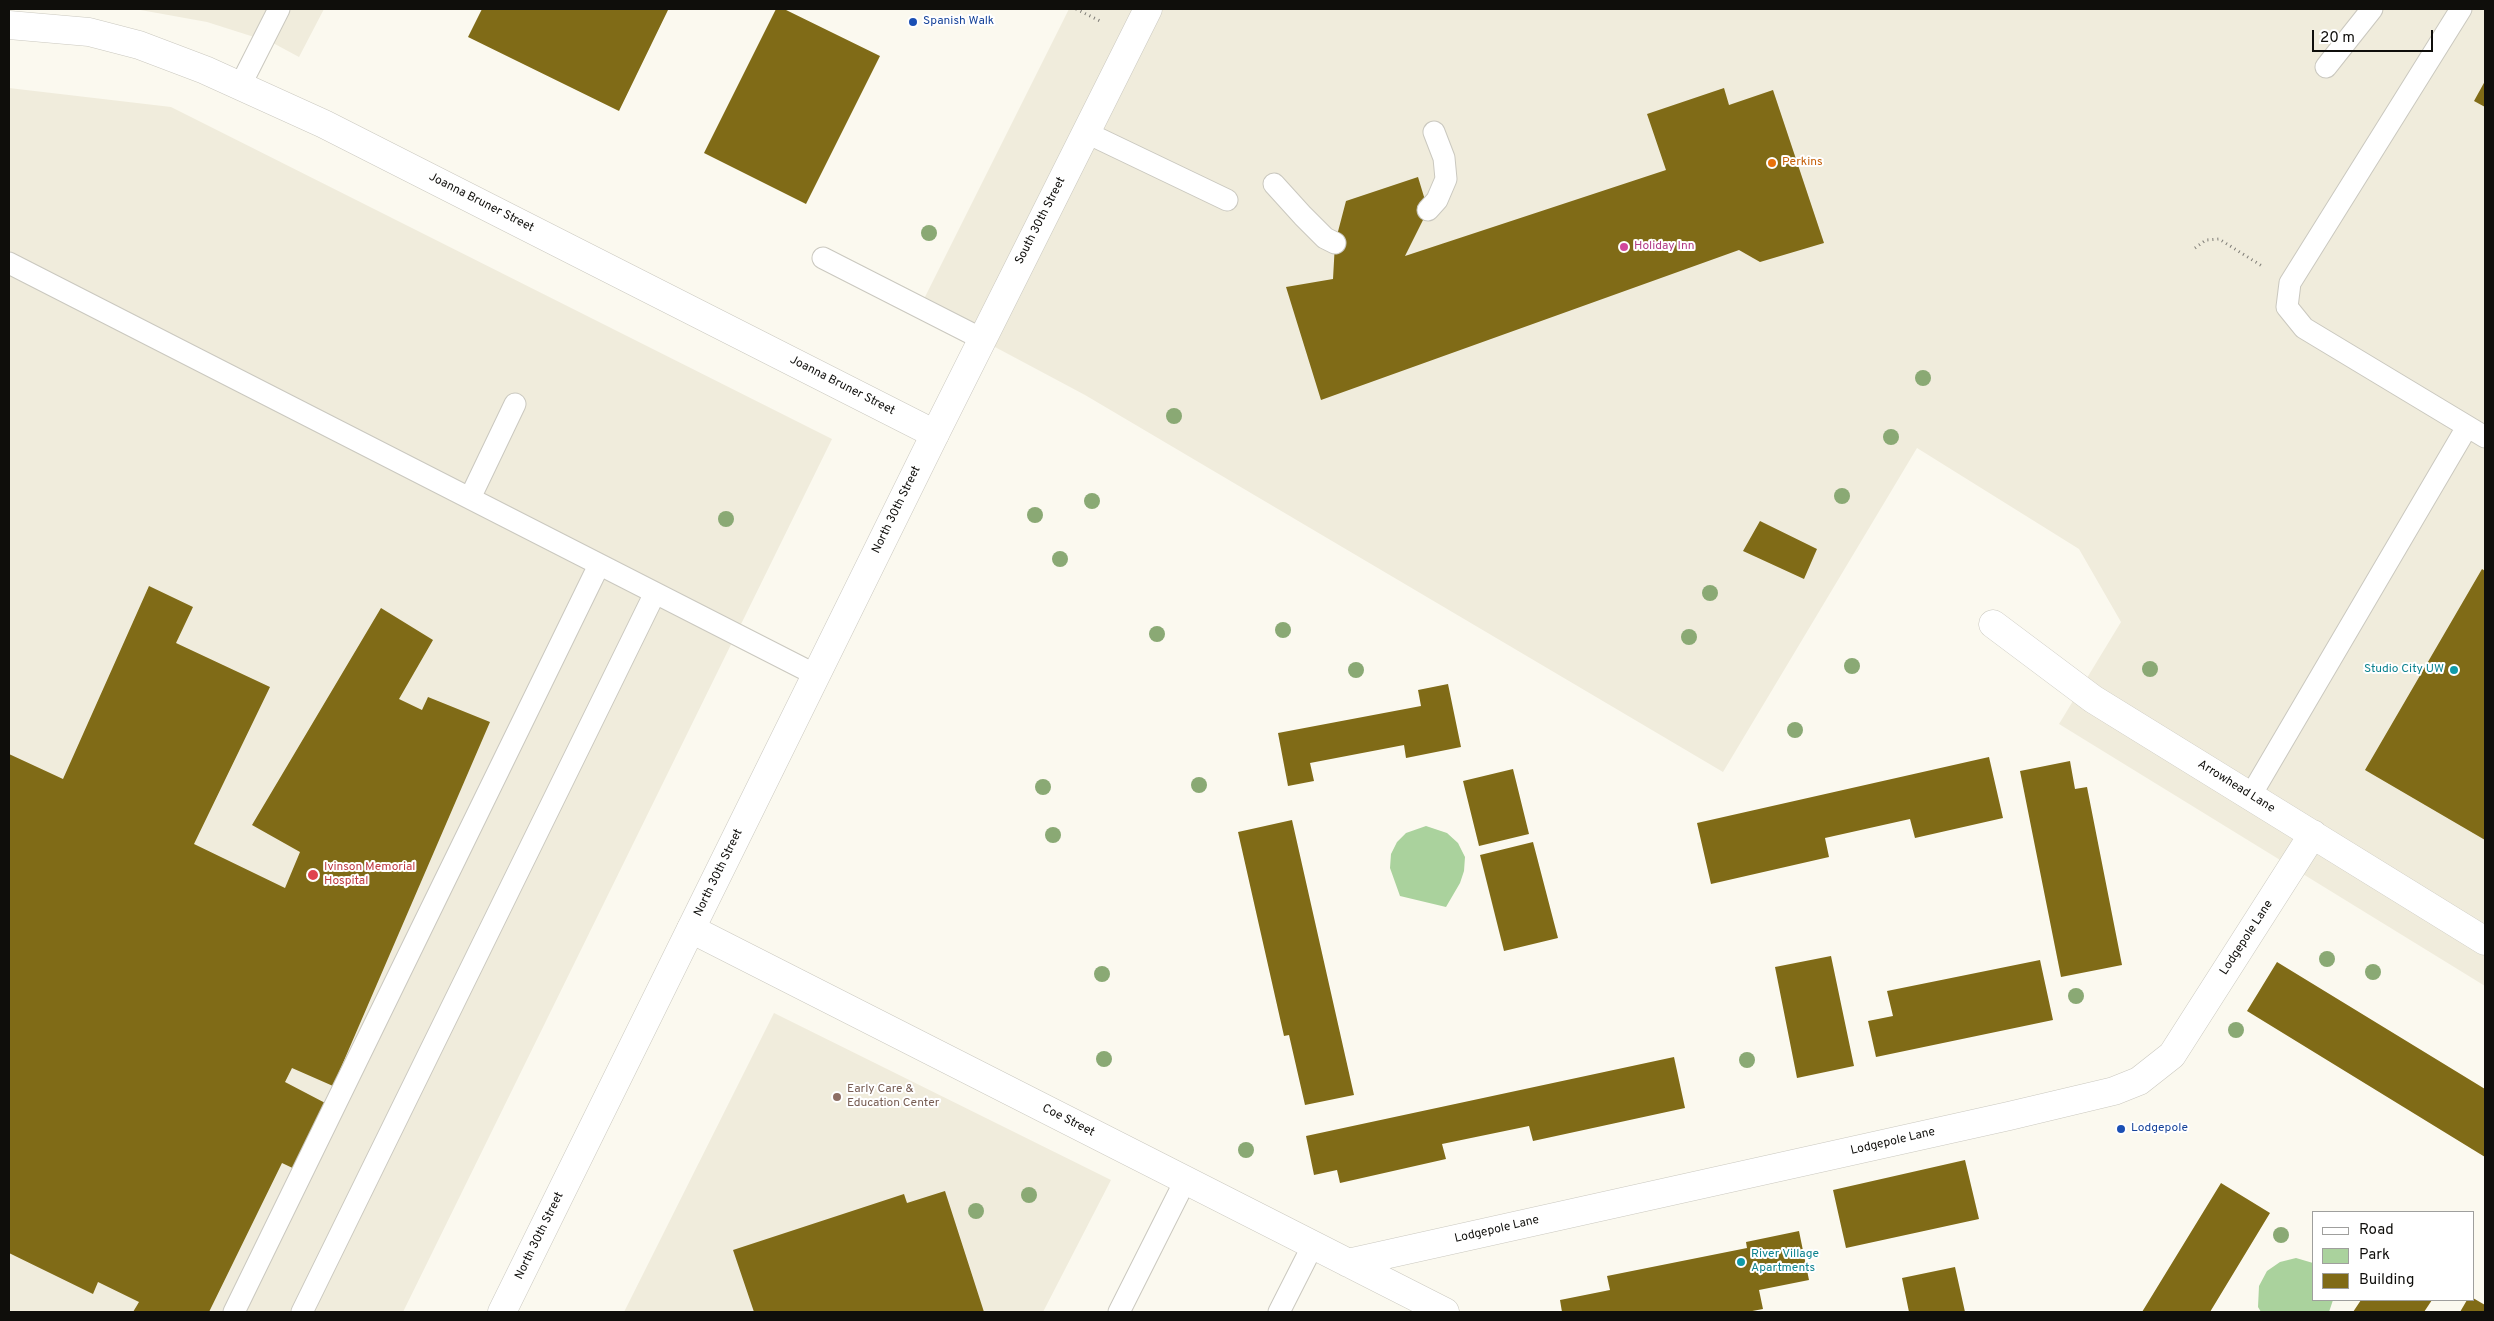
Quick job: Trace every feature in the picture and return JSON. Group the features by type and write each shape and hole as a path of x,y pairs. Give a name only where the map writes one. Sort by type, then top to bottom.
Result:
{"street":[{"name":"South 30th Street","path":"935,434 1148,9"},
{"name":"Joanna Bruner Street","path":"9,26 89,32 139,45 240,86 324,124 935,434"},
{"name":"North 30th Street","path":"502,1312 935,434"},
{"name":"Arrowhead Lane","path":"1993,624 2093,699 2485,941"},
{"name":"Lodgepole Lane","path":"1348,1263 2009,1116 2114,1091 2139,1081 2172,1055 2313,834"},
{"name":"Coe Street","path":"691,929 1445,1312"}],"lane":[{"path":"240,86 279,9"},
{"path":"2326,67 2372,9"},
{"path":"2461,9 2290,283 2287,307 2304,328 2485,437"},
{"path":"1086,132 1227,200"},
{"path":"1428,210 1437,200 1446,179 1444,158 1434,132"},
{"path":"1274,184 1325,238 1335,244"},
{"path":"823,258 982,339"},
{"path":"9,263 816,675"},
{"path":"470,498 515,404"},
{"path":"2251,796 2467,426"},
{"path":"234,1312 599,565"},
{"path":"302,1312 655,593"},
{"path":"1119,1312 1184,1181"},
{"path":"1278,1312 1313,1246"}],"path":[{"path":"2195,248 2206,240 2218,239 2262,266"}],"shaded area":[{"path":"135,9 324,9 299,57 273,43 207,22"},
{"path":"1069,9 2485,9 2485,986 2059,724 2121,622 2079,549 1917,448 1723,772 1085,395 920,307"},
{"name":"Ivinson Memorial Hospital","path":"9,88 171,107 832,439 403,1312 9,1312"},
{"name":"Early Care & Education Center","path":"774,1013 1111,1180 1043,1312 624,1312"}],"green space":[{"path":"1426,826 1447,833 1458,843 1465,857 1464,871 1460,883 1446,907 1400,896 1390,868 1391,854 1397,842 1406,833"},
{"path":"2296,1258 2312,1263 2312,1301 2333,1301 2329,1312 2261,1312 2258,1307 2259,1286 2267,1271 2280,1262"}],"building":[{"path":"482,9 668,10 619,111 468,37"},
{"path":"776,9 784,9 880,56 806,204 704,153"},
{"path":"2485,81 2485,107 2474,101"},
{"name":"Holiday Inn","path":"1724,88 1729,105 1773,90 1824,243 1760,262 1739,250 1321,400 1286,287 1333,279 1335,243 1346,201 1418,177 1428,210 1405,256 1666,170 1647,114"},
{"path":"1760,521 1817,549 1804,579 1743,551"},
{"name":"Studio City UW","path":"2482,569 2485,571 2485,840 2365,770"},
{"path":"149,586 193,607 176,643 270,687 194,844 285,888 300,852 252,825 381,608 433,640 399,699 422,710 428,697 490,722 333,1086 292,1068 285,1082 329,1105 301,1172 282,1163 209,1312 133,1312 139,1302 98,1282 93,1294 9,1253 9,754 63,779"},
{"path":"1448,684 1461,747 1406,758 1404,745 1310,763 1314,781 1288,786 1278,733 1421,706 1418,690"},
{"path":"1989,757 2003,818 1915,838 1910,819 1825,838 1829,857 1711,884 1697,823"},
{"path":"2070,761 2075,789 2087,787 2122,965 2061,977 2020,771"},
{"path":"1513,769 1529,834 1479,846 1463,781"},
{"path":"1292,820 1354,1095 1305,1105 1289,1035 1284,1036 1238,832"},
{"path":"1533,842 1558,938 1504,951 1480,855"},
{"path":"1831,956 1854,1066 1797,1078 1775,967"},
{"path":"2040,960 2053,1020 1876,1057 1868,1021 1893,1016 1887,991"},
{"path":"2277,962 2485,1089 2485,1157 2247,1011"},
{"path":"1674,1057 1685,1108 1533,1141 1529,1126 1442,1144 1446,1159 1340,1183 1337,1170 1314,1175 1306,1136"},
{"path":"1965,1160 1979,1219 1846,1248 1833,1190"},
{"path":"2221,1183 2270,1213 2210,1312 2142,1312"},
{"path":"945,1191 984,1312 754,1312 733,1250 904,1194 907,1203"},
{"name":"River Village Apartments","path":"1799,1231 1809,1280 1759,1290 1763,1309 1747,1312 1562,1312 1560,1300 1610,1290 1607,1276 1747,1248 1746,1242"},
{"path":"1955,1267 1965,1312 1909,1312 1902,1278"},
{"path":"2474,1299 2485,1305 2485,1312 2460,1312 2466,1301 2474,1301"},
{"path":"2360,1301 2431,1301 2424,1312 2353,1312"}],"place":[{"name":"Spanish Walk","path":"913,22"},
{"name":"Perkins","path":"1772,163"},
{"name":"Holiday Inn","path":"1624,247"},
{"name":"Studio City UW","path":"2454,670"},
{"name":"Ivinson Memorial Hospital","path":"313,875"},
{"name":"Early Care & Education Center","path":"837,1097"},
{"name":"Lodgepole","path":"2121,1129"},
{"name":"River Village Apartments","path":"1741,1262"}]}
